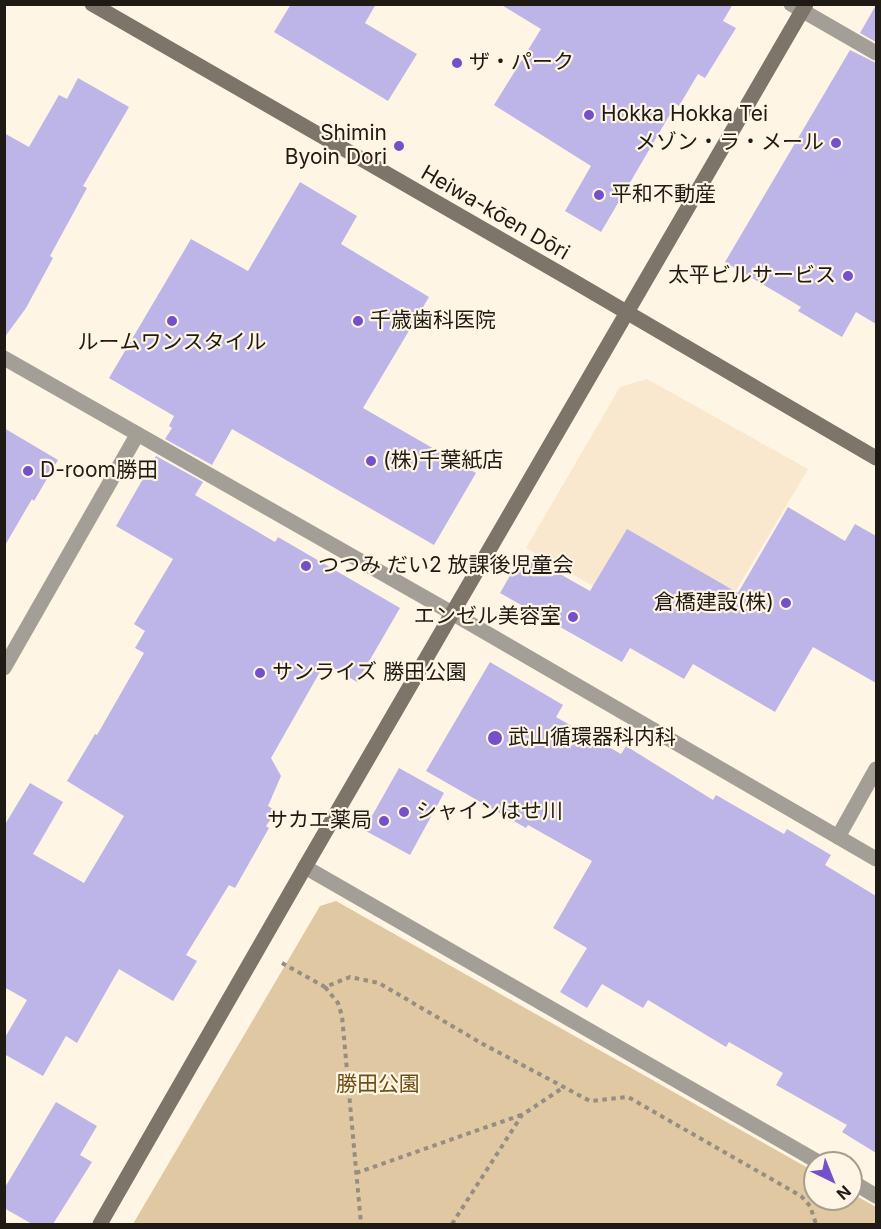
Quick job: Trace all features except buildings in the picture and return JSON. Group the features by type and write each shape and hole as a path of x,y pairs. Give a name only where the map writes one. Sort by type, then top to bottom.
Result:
{"street":[{"name":"Heiwa-kōen Dōri","path":"92,4 876,458"},
{"path":"100,1224 800,7 876,53"},
{"path":"4,358 452,613 876,859"},
{"path":"4,668 137,435"},
{"path":"838,837 876,769"},
{"path":"305,867 803,1153"},
{"path":"863,1188 876,1196"}],"path":[{"path":"282,963 325,987 338,1003 342,1016 361,1224"},
{"path":"325,987 350,977 379,983 590,1101 628,1097 801,1196 810,1206 816,1224"},
{"path":"356,1173 522,1115 564,1087"},
{"path":"452,1224 522,1115"}],"shaded area":[{"path":"647,379 808,469 702,648 526,548 620,387"}],"green space":[{"name":"勝田公園","path":"336,901 803,1165 803,1211 863,1211 863,1200 876,1207 876,1224 133,1224 320,906"}],"place":[{"name":"ザ・パーク","path":"457,63"},
{"name":"Hokka Hokka Tei","path":"589,115"},
{"name":"メゾン・ラ・メール","path":"836,143"},
{"name":"Shimin Byoin Dori","path":"399,146"},
{"name":"平和不動産","path":"599,195"},
{"name":"太平ビルサービス","path":"848,276"},
{"name":"ルームワンスタイル","path":"172,321"},
{"name":"千歳歯科医院","path":"358,321"},
{"name":"(株)千葉紙店","path":"371,461"},
{"name":"D-room勝田","path":"28,471"},
{"name":"つつみ だい2 放課後児童会","path":"306,566"},
{"name":"倉橋建設(株)","path":"786,603"},
{"name":"エンゼル美容室","path":"573,617"},
{"name":"サンライズ 勝田公園","path":"260,673"},
{"name":"武山循環器科内科","path":"495,738"},
{"name":"シャインはせ川","path":"404,812"},
{"name":"サカエ薬局","path":"384,821"}]}
